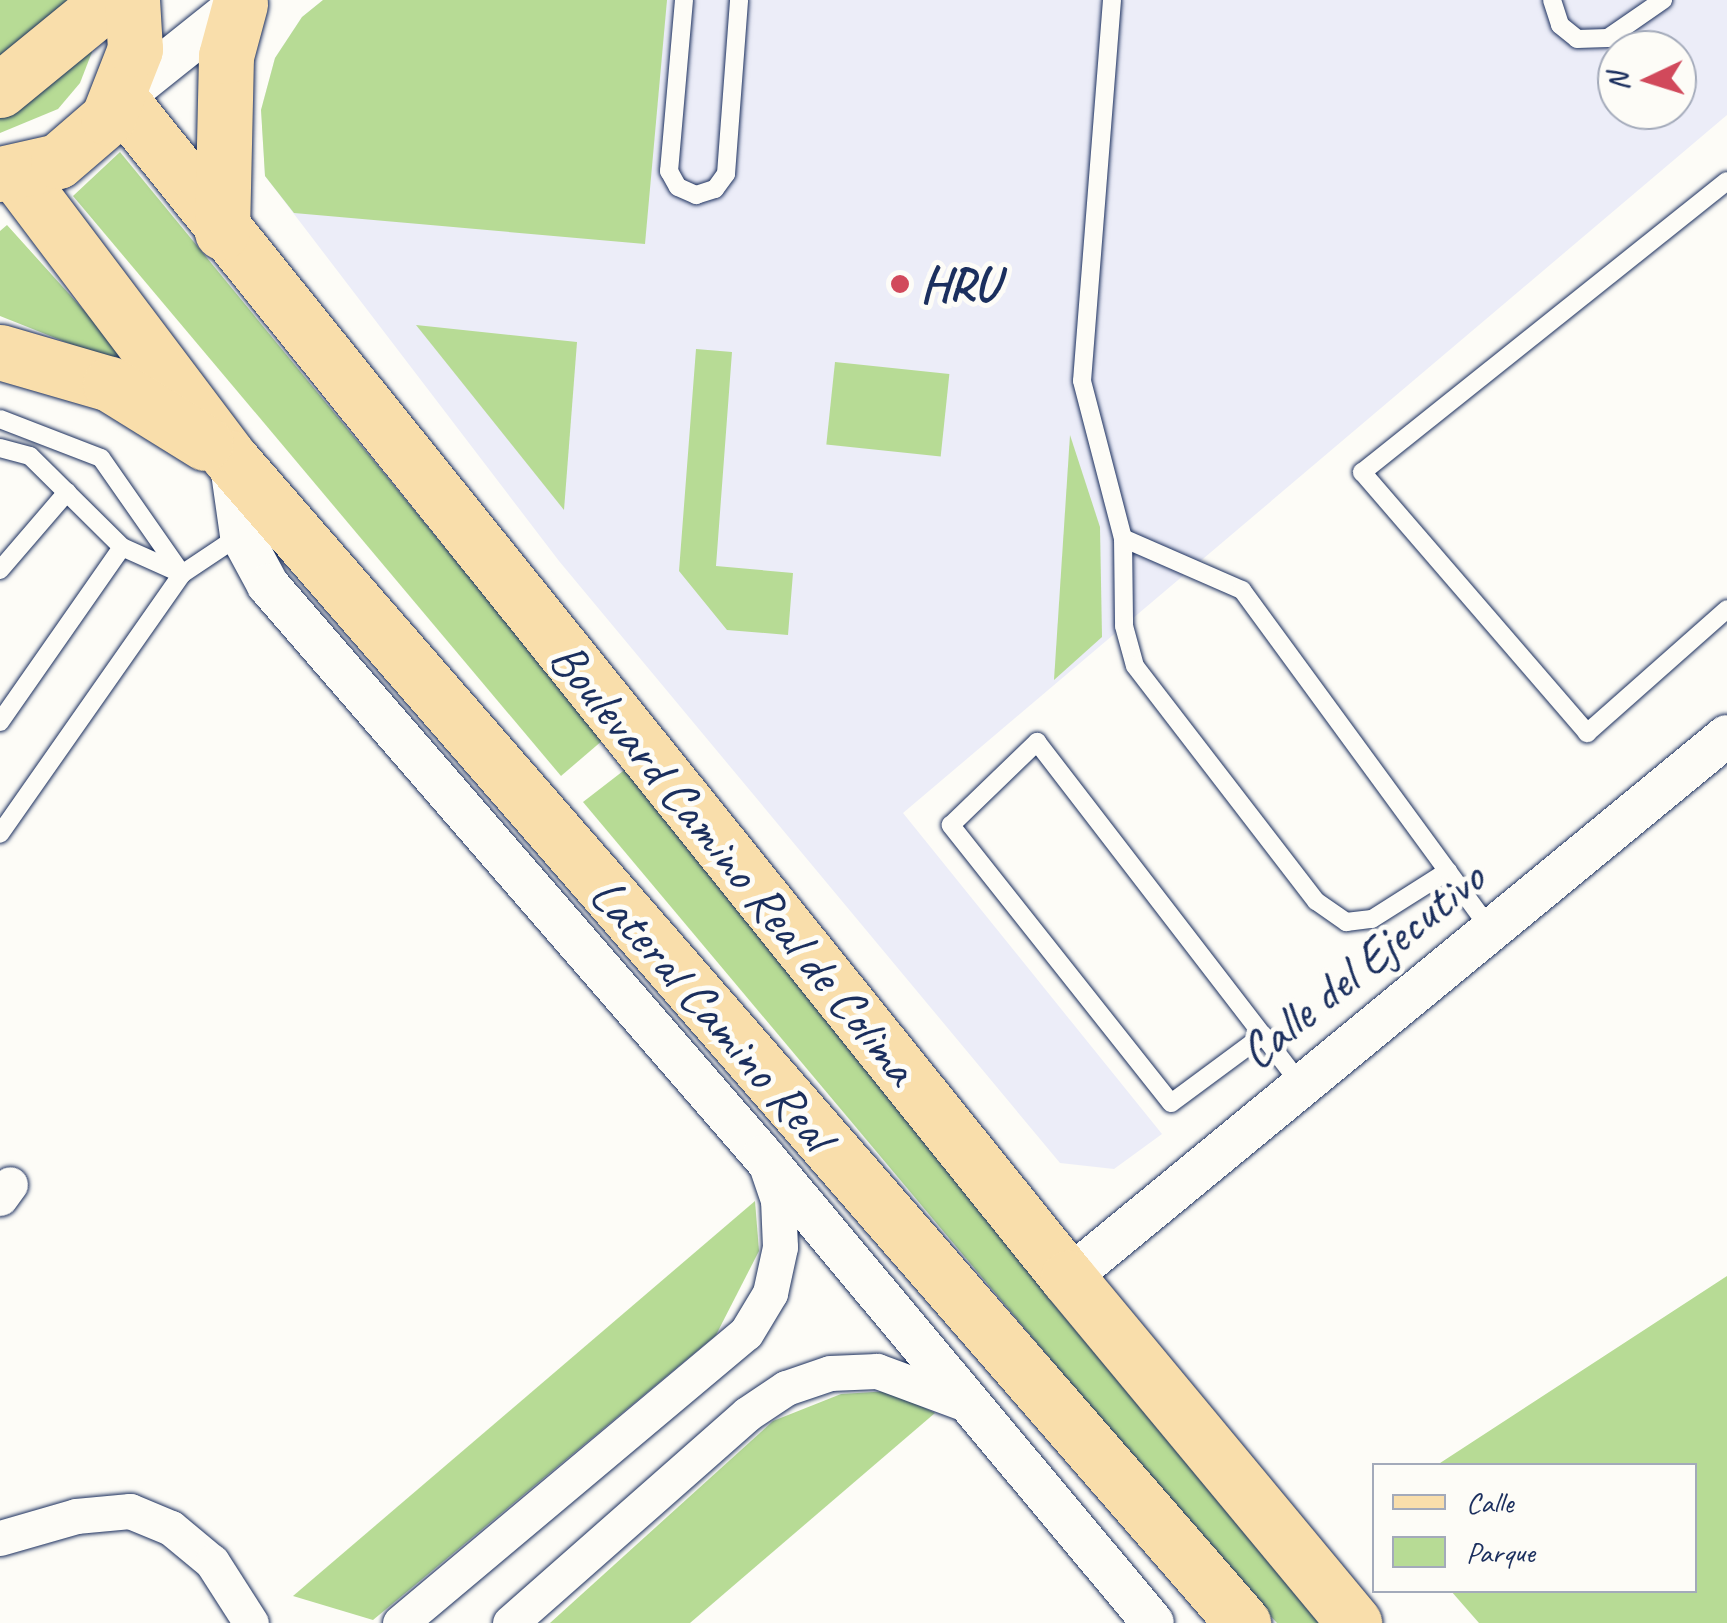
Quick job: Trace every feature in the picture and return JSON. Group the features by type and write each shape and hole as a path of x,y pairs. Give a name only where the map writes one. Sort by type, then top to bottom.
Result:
{"main road":[{"path":"0,90 110,0"},
{"path":"5,179 76,148 120,100 135,49 132,0"},
{"path":"222,232 226,56 242,2"},
{"name":"Boulevard Camino Real de Colima","path":"120,100 222,232 1068,1278 1354,1623"},
{"name":"Boulevard Camino Real de Colima","path":"5,179 230,458 261,522 1242,1623"},
{"path":"0,352 110,384 230,458"}],"street":[{"path":"120,100 242,2"},
{"name":"Lateral Camino Real","path":"261,522 268,585 764,1156 966,1404 1154,1623"},
{"name":"Calle del Ejecutivo","path":"1068,1278 1727,736"},
{"path":"400,1623 746,1333 770,1293 780,1247 778,1200 764,1156"},
{"path":"510,1623 747,1414 786,1388 830,1373 876,1372 966,1404"},
{"path":"0,1538 76,1516 130,1510 172,1528 212,1562 251,1623"}],"lane":[{"path":"684,0 669,171 678,187 696,195 715,189 726,174 739,0"},
{"path":"1112,0 1082,381 1123,538 1124,626 1135,666 1316,900 1346,922 1372,919 1448,870"},
{"path":"1552,0 1560,24 1577,39 1608,38 1662,0"},
{"path":"1727,181 1362,472 1586,733 1727,608"},
{"path":"0,419 101,458 182,574"},
{"path":"0,448 30,456 122,547 182,574"},
{"path":"0,570 66,492"},
{"path":"0,834 182,574 261,522"},
{"path":"1123,538 1242,590 1491,930"},
{"path":"0,722 122,547"},
{"path":"1263,1035 1172,1104 951,825 1038,742 1263,1035 1302,1086"}],"shaded area":[{"path":"323,0 1727,0 1727,115 903,813 1162,1134 1114,1169 1060,1163 559,561 265,176 261,110 275,58 302,17"}],"green space":[{"path":"0,0 88,0 93,19 92,52 80,83 58,109 0,133"},
{"path":"323,0 667,0 645,244 294,213 265,176 261,110 275,58 302,17"},
{"path":"120,152 603,740 561,776 73,196"},
{"path":"7,225 161,396 83,349 0,316 0,231"},
{"path":"416,325 577,342 564,510"},
{"path":"696,349 732,352 716,566 793,573 788,635 727,630 679,571"},
{"path":"835,362 949,374 941,457 826,445"},
{"path":"1070,435 1100,527 1102,637 1054,680"},
{"path":"627,768 1324,1623 1277,1623 1220,1561 583,802"},
{"path":"755,1201 759,1251 716,1335 373,1620 293,1596"},
{"path":"1727,1276 1727,1623 1479,1623 1453,1593 1697,1593 1697,1463 1440,1463"},
{"path":"890,1391 935,1413 690,1623 550,1623 773,1421 841,1394"}],"place":[{"name":"HRU","path":"900,284"}]}
